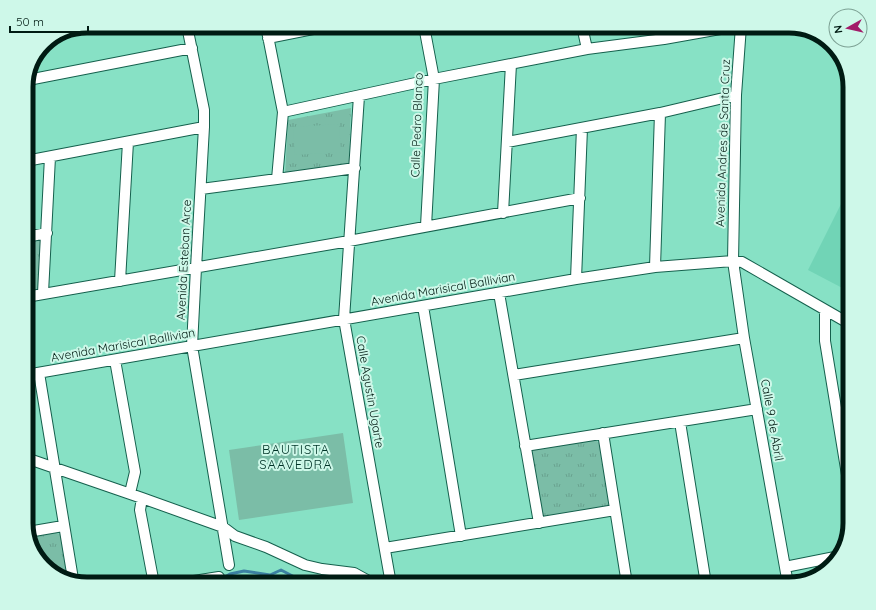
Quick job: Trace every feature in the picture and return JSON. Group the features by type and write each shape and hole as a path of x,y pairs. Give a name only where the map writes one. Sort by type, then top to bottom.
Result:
{"street":[{"name":"Avenida Esteban Arce","path":"189,33 204,110 192,346 229,565"},
{"path":"267,33 283,112 277,180"},
{"path":"268,38 293,33"},
{"name":"Calle Pedro Blanco","path":"425,33 434,79 426,226"},
{"path":"584,33 587,49"},
{"path":"663,33 664,39"},
{"path":"283,112 434,79 587,49 698,33"},
{"name":"Avenida Andres de Santa Cruz","path":"733,261 736,95 740,33"},
{"path":"34,79 192,48"},
{"path":"502,212 511,64"},
{"path":"507,142 660,113 736,95"},
{"name":"Calle Agustin Ugarte","path":"359,96 344,319 390,577"},
{"path":"655,267 660,113"},
{"path":"33,160 204,128"},
{"path":"576,279 582,128"},
{"path":"120,281 128,142"},
{"path":"43,294 50,157"},
{"path":"201,188 277,180 355,168"},
{"path":"33,295 349,241 580,198"},
{"path":"33,236 46,233"},
{"name":"Avenida Marisical Ballivian","path":"33,374 576,279 655,267 733,261 742,262 843,320"},
{"name":"Calle 9 de Abril","path":"733,261 744,338 787,577"},
{"path":"499,293 539,523"},
{"path":"423,306 462,536"},
{"path":"825,311 825,341 843,450"},
{"path":"514,375 744,338"},
{"path":"115,360 135,472 130,493"},
{"path":"39,373 71,574"},
{"path":"525,446 757,409"},
{"path":"680,422 705,577"},
{"path":"603,434 626,577"},
{"path":"33,460 130,493 223,528 235,536 266,547 305,564 322,569 354,572 362,577"},
{"path":"142,498 140,510 153,577"},
{"path":"385,548 615,510"},
{"path":"34,531 63,526"},
{"path":"785,567 830,558"}],"shaded area":[{"path":"843,200 843,288 808,270"}],"green space":[{"path":"351,108 349,164 285,174 288,120"},
{"path":"339,124 341,152 295,155 293,127"},
{"path":"33,241 40,241 41,244 39,286 33,291"},
{"path":"843,244 843,252 840,250"},
{"path":"343,433 353,503 239,520 229,450"},
{"path":"595,439 600,444 609,506 546,518 542,515 530,453 533,449"},
{"path":"56,533 60,534 68,573 57,568 44,556 35,536"}],"waterway":[{"path":"225,577 230,574 244,571 270,575 281,570 294,577"}],"district":[{"name":"BAUTISTA SAAVEDRA","path":"296,456"}]}
